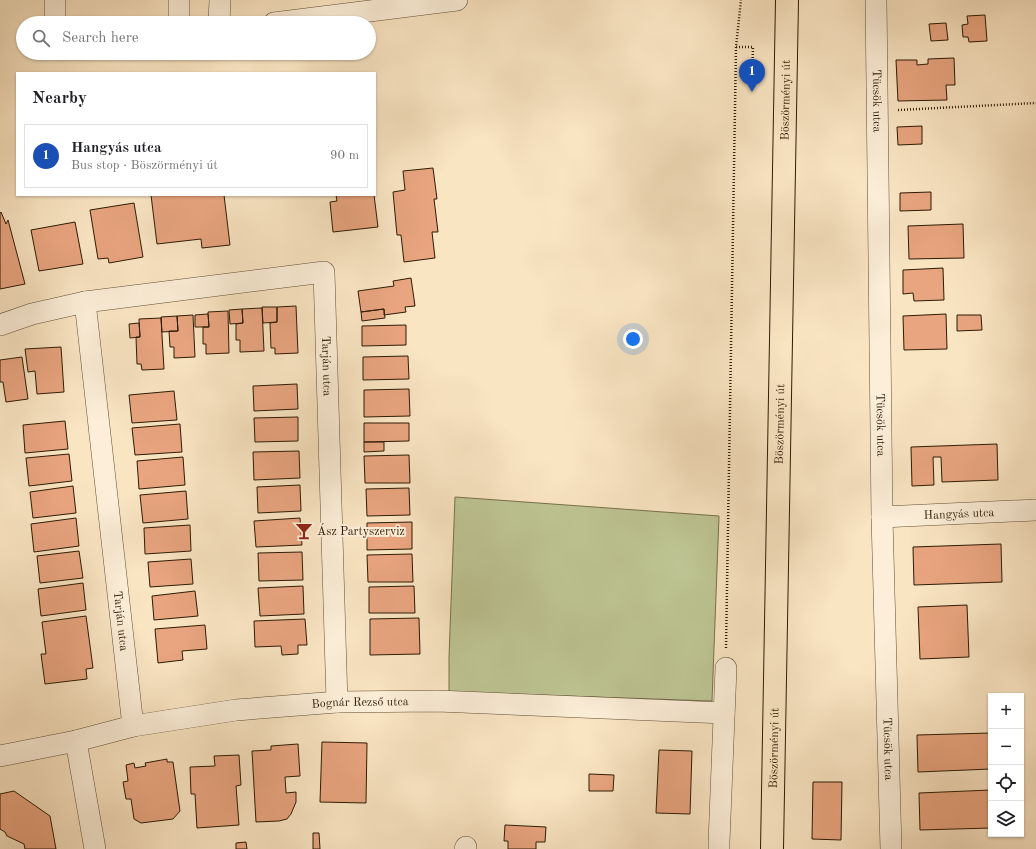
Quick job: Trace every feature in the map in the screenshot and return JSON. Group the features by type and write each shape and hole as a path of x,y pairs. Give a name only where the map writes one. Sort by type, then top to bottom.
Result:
{"main road":[{"name":"Böszörményi út","path":"772,849 787,0"}],"street":[{"path":"55,0 55,16"},
{"path":"179,0 179,16"},
{"path":"219,16 220,0"},
{"path":"328,16 450,0"},
{"name":"Tücsök utca","path":"876,0 882,516 891,849"},
{"name":"Tarján utca","path":"0,325 32,314 85,302 324,272 337,702"},
{"name":"Tarján utca","path":"85,302 133,726"},
{"name":"Hangyás utca","path":"882,516 1036,510"},
{"path":"719,849 726,668"},
{"name":"Bognár Rezső utca","path":"0,756 76,741 133,726 236,710 337,702 437,701 724,713"},
{"path":"76,741 95,849"}],"path":[{"path":"726,668 736,47 741,0"},
{"path":"736,47 752,47 752,81"},
{"path":"877,111 1036,103"}],"green space":[{"path":"455,497 719,516 712,701 449,692"}],"building":[{"path":"985,15 987,41 969,42 968,37 963,37 962,25 968,24 967,16"},
{"path":"946,23 948,40 931,41 929,24"},
{"path":"954,58 955,85 946,85 947,100 898,101 896,60 917,60 917,65 928,64 928,59"},
{"path":"922,126 922,144 898,145 897,127"},
{"path":"433,168 437,199 434,199 438,232 432,232 435,258 404,262 401,235 397,235 393,192 405,190 403,171"},
{"path":"931,192 931,210 900,211 900,193"},
{"path":"151,196 224,196 230,245 202,248 201,239 157,244"},
{"path":"336,196 374,196 378,227 333,232 330,202 337,201"},
{"path":"134,203 143,257 109,263 108,258 98,259 90,210"},
{"path":"1,212 6,224 8,220 25,284 0,289 0,213"},
{"path":"75,222 83,264 39,271 31,230"},
{"path":"963,224 964,258 909,259 908,226"},
{"path":"943,268 944,300 914,301 913,293 903,294 903,270"},
{"path":"411,278 415,306 405,307 406,312 384,315 384,309 361,312 358,291 394,286 393,281"},
{"path":"296,306 298,353 275,354 275,348 271,348 270,323 277,322 277,307"},
{"path":"262,307 277,307 277,322 263,323"},
{"path":"262,308 264,351 240,352 240,340 236,340 236,324 243,323 242,309"},
{"path":"242,309 243,323 230,324 229,310"},
{"path":"384,309 385,318 362,321 361,312"},
{"path":"228,311 229,353 206,354 206,344 203,344 203,327 209,327 208,312"},
{"path":"208,314 209,327 195,327 195,315"},
{"path":"946,314 947,349 904,350 903,316"},
{"path":"193,315 195,357 174,358 174,347 170,347 169,331 178,331 177,316"},
{"path":"957,315 981,315 982,330 957,331"},
{"path":"177,316 178,331 162,332 161,317"},
{"path":"161,318 164,369 142,370 141,364 137,364 136,337 140,337 139,319"},
{"path":"139,323 140,337 130,338 129,324"},
{"path":"406,325 406,345 362,346 362,326"},
{"path":"61,347 64,392 37,394 35,371 28,372 25,349"},
{"path":"408,356 409,379 363,380 363,357"},
{"path":"22,357 28,399 6,402 3,382 0,382 0,360"},
{"path":"297,384 298,409 254,411 253,386"},
{"path":"409,389 410,416 364,417 364,390"},
{"path":"174,391 177,420 132,423 129,395"},
{"path":"298,417 298,441 255,442 254,418"},
{"path":"65,421 68,449 25,453 23,425"},
{"path":"364,423 409,423 409,441 364,442"},
{"path":"180,424 182,452 135,455 132,428"},
{"path":"364,442 384,442 384,451 364,452"},
{"path":"997,444 998,480 942,482 941,457 933,457 934,485 912,486 911,447"},
{"path":"299,451 300,478 254,480 253,452"},
{"path":"69,454 72,481 29,486 26,458"},
{"path":"409,455 410,483 365,483 364,456"},
{"path":"183,457 185,485 139,489 137,461"},
{"path":"300,485 301,511 258,513 257,487"},
{"path":"73,486 76,513 33,518 30,492"},
{"path":"409,488 410,515 367,516 366,489"},
{"path":"186,491 188,519 143,523 140,495"},
{"path":"76,518 79,546 34,552 31,524"},
{"path":"300,518 302,545 256,547 254,521"},
{"path":"412,522 412,549 367,550 367,523"},
{"path":"190,525 191,551 145,554 144,528"},
{"path":"1001,544 1002,582 914,585 913,547"},
{"path":"79,551 83,578 40,583 37,556"},
{"path":"302,552 303,580 259,581 258,553"},
{"path":"412,554 413,582 368,582 367,555"},
{"path":"191,559 193,584 150,587 148,562"},
{"path":"83,583 86,610 41,616 38,589"},
{"path":"303,586 304,614 260,616 258,588"},
{"path":"414,586 415,613 369,613 369,587"},
{"path":"195,591 198,616 154,620 152,596"},
{"path":"967,605 969,657 920,659 918,607"},
{"path":"86,616 93,668 86,669 87,679 45,684 41,654 46,654 42,622"},
{"path":"419,618 420,654 370,655 370,619"},
{"path":"305,619 307,645 298,645 298,654 282,655 281,646 255,647 254,621"},
{"path":"205,625 207,649 182,651 183,660 158,663 155,629"},
{"path":"988,733 988,769 918,772 917,735"},
{"path":"322,742 367,743 366,803 320,802"},
{"path":"298,744 300,776 285,777 286,793 296,792 296,802 291,814 287,819 279,821 256,822 252,751 271,750 271,746"},
{"path":"659,750 692,751 690,814 656,813"},
{"path":"239,755 241,785 236,786 239,825 197,828 195,794 191,794 190,767 215,766 214,756"},
{"path":"167,759 167,762 173,762 180,811 173,819 141,823 134,819 131,799 126,799 123,782 128,781 126,765 134,763 135,768 146,766 145,763"},
{"path":"589,774 614,775 613,791 589,791"},
{"path":"813,782 842,782 841,840 812,839"},
{"path":"988,790 988,828 920,830 919,793"},
{"path":"14,791 50,816 56,849 25,849 24,844 7,836 5,832 0,829 0,794"},
{"path":"505,825 546,827 545,842 536,842 536,849 508,849 508,841 504,841"},
{"path":"313,833 319,833 320,849 313,849"},
{"path":"246,842 247,849 236,849 236,843"}],"place":[{"name":"Hangyás utca","path":"752,92"},
{"name":"Ász Partyszerviz","path":"304,531"}]}
